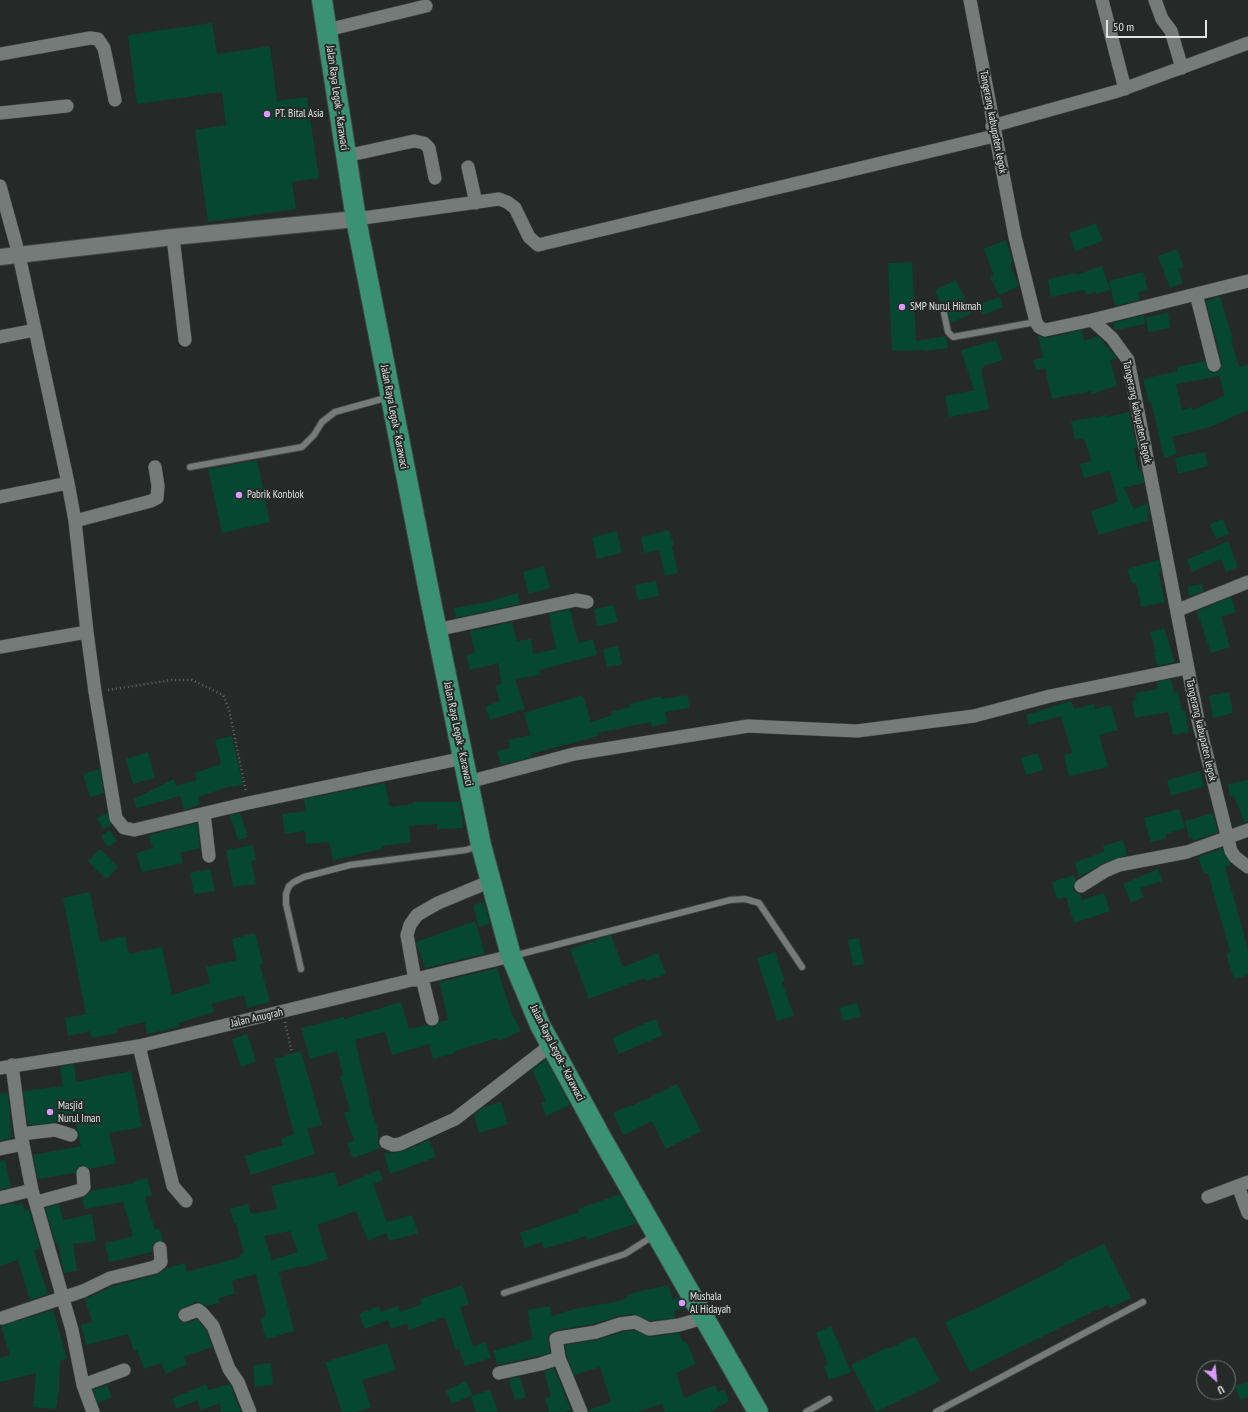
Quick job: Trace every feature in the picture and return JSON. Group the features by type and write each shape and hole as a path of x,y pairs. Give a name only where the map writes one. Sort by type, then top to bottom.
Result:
{"main road":[{"name":"Jalan Raya Legok - Karawaci","path":"322,0 356,219 436,630 481,845 512,956 540,1025 656,1234 758,1412"}],"street":[{"name":"Tangerang kabupaten legok","path":"970,0 993,132 1015,238 1036,322"},
{"path":"1102,0 1125,89"},
{"path":"1155,0 1162,19 1172,31 1182,68"},
{"path":"327,30 426,6"},
{"path":"0,54 90,38 98,39 104,48 115,100"},
{"path":"0,257 173,237 356,219 499,199 507,202 515,208 529,237 538,245 993,132 1125,89 1248,43"},
{"path":"0,113 67,106"},
{"path":"346,156 414,141 424,142 429,148 436,178"},
{"path":"468,167 476,203"},
{"path":"0,186 18,255 68,483 75,521 95,692 116,818 124,828 134,830 248,803 464,758"},
{"path":"173,237 185,340"},
{"path":"1036,322 1039,327 1045,330 1092,320 1248,281"},
{"path":"1196,294 1214,365"},
{"name":"Tangerang kabupaten legok","path":"1092,320 1112,338 1128,360 1178,610 1187,668 1227,838 1231,851 1235,857 1248,867"},
{"path":"0,337 35,330"},
{"path":"75,521 151,502 157,498 155,467"},
{"path":"0,497 68,483"},
{"path":"1178,610 1248,582"},
{"path":"436,630 576,600 586,602"},
{"path":"0,647 87,632"},
{"path":"468,782 574,754 748,726 856,731 974,716 1050,696 1187,668"},
{"path":"204,814 209,856"},
{"path":"1081,886 1105,871 1119,865 1176,855 1248,830"},
{"path":"432,1019 418,979 407,935 410,925 417,915 438,903 491,882"},
{"name":"Jalan Anugrah","path":"6,1067 139,1046 512,956"},
{"path":"386,1142 393,1146 400,1144 455,1119 551,1045"},
{"path":"139,1046 173,1186 186,1201"},
{"path":"6,1067 35,1196 72,1330 83,1385 94,1412"},
{"path":"0,1149 22,1139 51,1130 71,1135"},
{"path":"0,1198 35,1196 81,1190 84,1187 83,1173"},
{"path":"1208,1196 1243,1184 1248,1213"},
{"path":"2,1318 83,1291 110,1278 155,1267 161,1262 160,1248"},
{"path":"185,1315 198,1310 214,1326 229,1369 238,1382 250,1412"},
{"path":"578,1411 559,1358 556,1339 596,1332 620,1324 635,1322 649,1329 679,1325 704,1318"},
{"path":"499,1373 541,1364 559,1358"},
{"path":"83,1385 124,1370"}],"lane":[{"path":"944,313 948,332 953,336 1036,322"},
{"path":"190,467 302,447 314,435 322,422 335,412 390,396"},
{"path":"301,969 286,904 286,894 289,886 294,882 304,877 350,865 466,850 481,845"},
{"path":"512,956 730,900 746,899 758,904 802,967"},
{"path":"504,1293 625,1254 656,1234"},
{"path":"936,1412 1143,1302"},
{"path":"806,1412 829,1398"}],"path":[{"path":"95,692 172,680 192,680 208,686 223,695 229,709 248,803"},
{"path":"282,1012 292,1052"}],"building":[{"name":"PT. Bital Asia","path":"212,23 217,54 270,46 277,101 307,97 319,178 292,182 296,209 208,222 195,130 226,125 222,92 137,104 128,35"},
{"path":"1096,223 1103,241 1075,251 1069,233"},
{"path":"1006,240 1013,263 1010,264 1019,286 999,295 990,277 994,275 984,249"},
{"path":"1177,249 1184,267 1178,269 1183,283 1170,288 1158,256"},
{"name":"SMP Nurul Hikmah","path":"912,262 916,341 946,336 948,348 925,351 892,351 888,263"},
{"path":"1102,266 1110,290 1086,295 1084,290 1051,297 1048,279 1075,273 1076,275"},
{"path":"1143,272 1148,290 1139,292 1140,300 1115,306 1109,281"},
{"path":"956,280 972,313 951,323 948,312 944,309 935,290"},
{"path":"1220,296 1239,367 1248,365 1248,410 1210,427 1172,437 1177,454 1164,458 1151,401 1149,402 1143,379 1177,371 1177,367 1205,361 1209,371 1216,373 1220,370 1222,363 1206,301","holes":["1220,376 1224,396 1193,410 1192,407 1182,410 1176,384"]},
{"path":"999,297 1003,307 983,315 979,305"},
{"path":"1168,313 1170,328 1148,332 1146,317"},
{"path":"1144,315 1145,324 1116,330 1114,329 1113,323"},
{"path":"1082,330 1084,341 1098,336 1117,358 1110,360 1117,386 1092,394 1091,391 1052,399 1045,368 1036,370 1033,360 1043,358 1038,336 1047,338"},
{"path":"996,340 1003,360 983,366 984,368 981,369 989,409 949,417 945,396 974,390 961,350"},
{"path":"1129,412 1137,447 1134,448 1138,469 1141,468 1144,483 1124,488 1134,509 1148,503 1149,520 1099,535 1091,511 1118,502 1110,471 1084,478 1080,464 1091,461 1084,438 1075,440 1071,421 1107,415 1107,417"},
{"path":"1205,452 1208,466 1178,474 1175,458"},
{"name":"Pabrik Konblok","path":"257,460 270,522 222,533 208,469"},
{"path":"1223,519 1229,534 1216,539 1210,524"},
{"path":"669,530 674,546 672,546 678,573 665,576 659,550 644,553 641,537"},
{"path":"617,531 622,553 597,559 592,537"},
{"path":"1228,541 1238,567 1226,572 1221,559 1192,572 1187,560"},
{"path":"1159,560 1161,573 1159,574 1165,602 1141,607 1136,583 1132,584 1127,569"},
{"path":"544,566 550,588 529,594 523,572"},
{"path":"656,581 659,596 638,600 635,585"},
{"path":"1202,584 1203,591 1189,597 1187,587"},
{"path":"518,593 520,604 456,618 454,608 487,602"},
{"path":"1231,597 1236,612 1221,617 1230,647 1211,653 1197,611"},
{"path":"614,605 618,622 597,626 594,609"},
{"path":"570,609 578,643 593,639 597,655 539,670 540,675 515,679 525,709 490,720 485,707 500,701 495,686 502,684 498,663 470,670 466,655 475,653 470,631 512,622 517,641 531,639 533,654 556,649 549,614"},
{"path":"1164,628 1175,662 1157,666 1154,652 1156,652 1150,632"},
{"path":"618,646 622,664 607,667 603,649"},
{"path":"1171,679 1174,693 1178,692 1182,711 1185,711 1189,732 1173,735 1168,712 1135,718 1132,701 1137,700 1135,693 1158,689 1156,682"},
{"path":"1229,692 1233,713 1213,718 1209,696"},
{"path":"583,695 591,722 612,715 611,712 630,707 629,704 661,696 662,699 687,695 690,708 665,712 668,723 652,727 651,722 597,733 598,736 531,754 532,757 501,765 497,751 510,748 508,740 530,735 524,713"},
{"path":"1071,701 1074,709 1094,704 1096,709 1111,705 1118,730 1099,735 1108,767 1069,776 1064,755 1072,753 1061,716 1029,725 1026,715"},
{"path":"232,736 243,785 228,787 198,797 200,804 184,810 180,796 137,808 134,799 174,779 176,786 197,780 195,773 221,764 215,740"},
{"path":"148,752 155,778 133,784 126,759"},
{"path":"1038,753 1043,770 1026,775 1021,758"},
{"path":"100,769 104,793 90,797 83,774"},
{"path":"1200,771 1204,786 1171,796 1167,780"},
{"path":"1248,780 1248,822 1245,823 1234,796 1230,797 1228,784"},
{"path":"385,783 390,807 413,804 413,802 460,802 463,828 437,829 437,824 409,826 411,842 382,846 382,849 333,860 329,842 306,844 305,831 285,834 282,814 306,811 304,799"},
{"path":"1179,809 1185,828 1166,834 1167,838 1151,842 1144,818"},
{"path":"107,813 111,825 103,829 97,818"},
{"path":"240,813 248,837 238,840 230,815"},
{"path":"1213,813 1218,832 1193,841 1192,837 1189,838 1185,821"},
{"path":"197,823 200,848 180,853 183,863 142,872 136,853 153,848 149,835"},
{"path":"110,830 117,841 108,847 101,836"},
{"path":"1123,840 1127,855 1102,864 1079,877 1075,862 1104,852 1103,846"},
{"path":"253,845 256,860 251,861 256,884 233,887 226,850"},
{"path":"1222,848 1231,865 1225,867 1248,949 1248,975 1234,979 1226,953 1230,952 1208,873 1204,874 1198,857"},
{"path":"100,849 118,867 106,879 88,861"},
{"path":"210,869 215,891 194,894 190,873"},
{"path":"1158,869 1162,881 1140,888 1144,897 1131,903 1123,884"},
{"path":"1074,875 1076,880 1073,887 1074,891 1080,894 1082,900 1104,893 1110,911 1074,923 1066,897 1057,899 1052,882"},
{"path":"90,892 100,942 125,936 129,954 162,947 172,995 210,983 206,967 237,960 232,939 255,933 263,964 260,965 270,1002 247,1008 244,995 211,1004 214,1012 178,1023 179,1027 147,1034 145,1022 117,1028 117,1033 91,1038 90,1031 68,1036 65,1018 86,1014 63,898"},
{"path":"484,902 490,924 479,927 473,905"},
{"path":"475,921 485,954 425,968 416,942"},
{"path":"611,935 623,967 658,953 666,974 646,981 644,978 589,999 570,949"},
{"path":"859,938 864,964 853,966 848,940"},
{"path":"775,952 785,981 782,982 794,1016 777,1021 757,958"},
{"path":"497,968 513,1017 521,1031 499,1041 497,1038 433,1059 429,1044 392,1055 385,1032 355,1040 369,1102 378,1130 378,1143 381,1148 353,1158 347,1143 354,1140 344,1113 350,1111 340,1076 343,1075 337,1051 310,1059 301,1028 344,1017 344,1019 401,1002 409,1029 427,1025 434,1027 439,1022 448,1020 439,982"},
{"path":"857,1003 861,1016 843,1021 839,1008"},
{"path":"655,1019 663,1035 619,1054 612,1038"},
{"path":"247,1034 256,1061 241,1067 232,1039"},
{"path":"301,1051 322,1125 307,1129 315,1154 251,1175 245,1156 283,1145 281,1139 294,1134 274,1059"},
{"path":"546,1059 570,1105 546,1116 541,1103 546,1101 532,1070"},
{"path":"74,1064 76,1082 131,1071 142,1127 109,1133 116,1163 90,1169 82,1165 78,1167 75,1173 38,1179 33,1155 81,1146 75,1121 28,1125 23,1091 63,1086 60,1067"},
{"path":"677,1084 701,1131 666,1149 652,1121 623,1135 613,1113 631,1105 632,1106"},
{"path":"8,1093 12,1138 0,1141 0,1094"},
{"path":"501,1102 508,1124 479,1133 474,1115 484,1107"},
{"path":"429,1140 436,1157 390,1174 384,1154 403,1151"},
{"path":"5,1160 11,1187 0,1190 0,1161"},
{"path":"379,1170 383,1180 373,1184 387,1222 412,1215 418,1233 389,1241 386,1233 368,1241 356,1211 317,1225 328,1259 303,1267 279,1272 294,1331 266,1339 260,1318 266,1316 256,1274 232,1281 235,1294 218,1298 220,1303 206,1306 196,1302 179,1310 177,1314 180,1321 187,1323 197,1319 206,1330 212,1347 184,1357 187,1364 166,1374 161,1363 144,1369 137,1350 134,1351 128,1334 86,1345 81,1325 92,1322 85,1299 113,1286 157,1275 167,1268 185,1263 187,1272 241,1257 240,1254 244,1253 236,1223 234,1223 230,1209 248,1204 251,1214 277,1209 271,1186 335,1172 338,1187","holes":["290,1231 298,1252 272,1260 264,1236"]},
{"path":"147,1178 152,1195 145,1197 155,1230 160,1229 163,1241 155,1242 152,1252 109,1262 105,1243 133,1236 123,1202 85,1209 82,1198 91,1191 134,1183 134,1181"},
{"path":"620,1194 637,1223 587,1240 586,1236 544,1249 542,1242 525,1248 520,1233 579,1212 578,1209"},
{"path":"14,1203 15,1206 22,1203 25,1211 29,1209 40,1248 34,1251 48,1294 30,1300 18,1260 0,1266 0,1206"},
{"path":"59,1204 63,1220 92,1214 96,1241 73,1244 77,1271 64,1273 58,1244 56,1244 45,1208"},
{"path":"1104,1244 1131,1298 1110,1308 1108,1305 1088,1314 970,1372 945,1322 986,1304 1064,1265 1063,1263"},
{"path":"462,1285 469,1304 460,1307 473,1347 486,1342 491,1358 465,1366 459,1349 456,1350 445,1317 409,1330 407,1323 391,1329 388,1320 365,1329 359,1314 379,1306 381,1312 398,1306 400,1312 422,1304 420,1299"},
{"path":"669,1285 672,1299 679,1297 685,1308 674,1311 675,1318 650,1321 634,1314 618,1316 594,1324 556,1330 548,1337 550,1353 498,1365 493,1351 533,1339 527,1310 550,1306 552,1316 574,1309 615,1302 627,1298 627,1295"},
{"path":"53,1310 67,1359 60,1361 59,1390 56,1409 33,1407 36,1373 0,1382 0,1358 10,1355 1,1326"},
{"path":"831,1326 851,1372 829,1380 824,1366 828,1364 816,1333"},
{"path":"634,1330 650,1337 679,1333 683,1342 686,1341 696,1364 676,1373 684,1398 715,1385 718,1392 724,1390 729,1401 710,1412 665,1412 662,1404 637,1412 589,1412 589,1410 611,1402 600,1367 574,1375 567,1356 565,1345 597,1340 622,1332"},
{"path":"915,1336 940,1381 876,1412 851,1365"},
{"path":"387,1343 396,1370 362,1380 371,1407 356,1412 342,1412 325,1362"},
{"path":"271,1363 273,1385 255,1387 253,1365"},
{"path":"554,1368 571,1410 564,1412 549,1412 545,1398 551,1396 544,1372"},
{"path":"520,1377 526,1397 515,1400 509,1379"},
{"path":"466,1381 472,1395 452,1404 446,1391"},
{"path":"1248,1382 1248,1397 1240,1400 1236,1386"},
{"path":"206,1384 209,1390 230,1384 241,1412 221,1412 220,1403 201,1410 197,1400 176,1409 172,1399"},
{"path":"107,1385 112,1397 98,1403 93,1390"},
{"path":"490,1390 498,1412 476,1412 471,1396"}],"place":[{"name":"PT. Bital Asia","path":"267,114"},
{"name":"SMP Nurul Hikmah","path":"902,307"},
{"name":"Pabrik Konblok","path":"239,495"},
{"name":"Masjid Nurul Iman","path":"50,1112"},
{"name":"Mushala Al Hidayah","path":"682,1303"}]}
